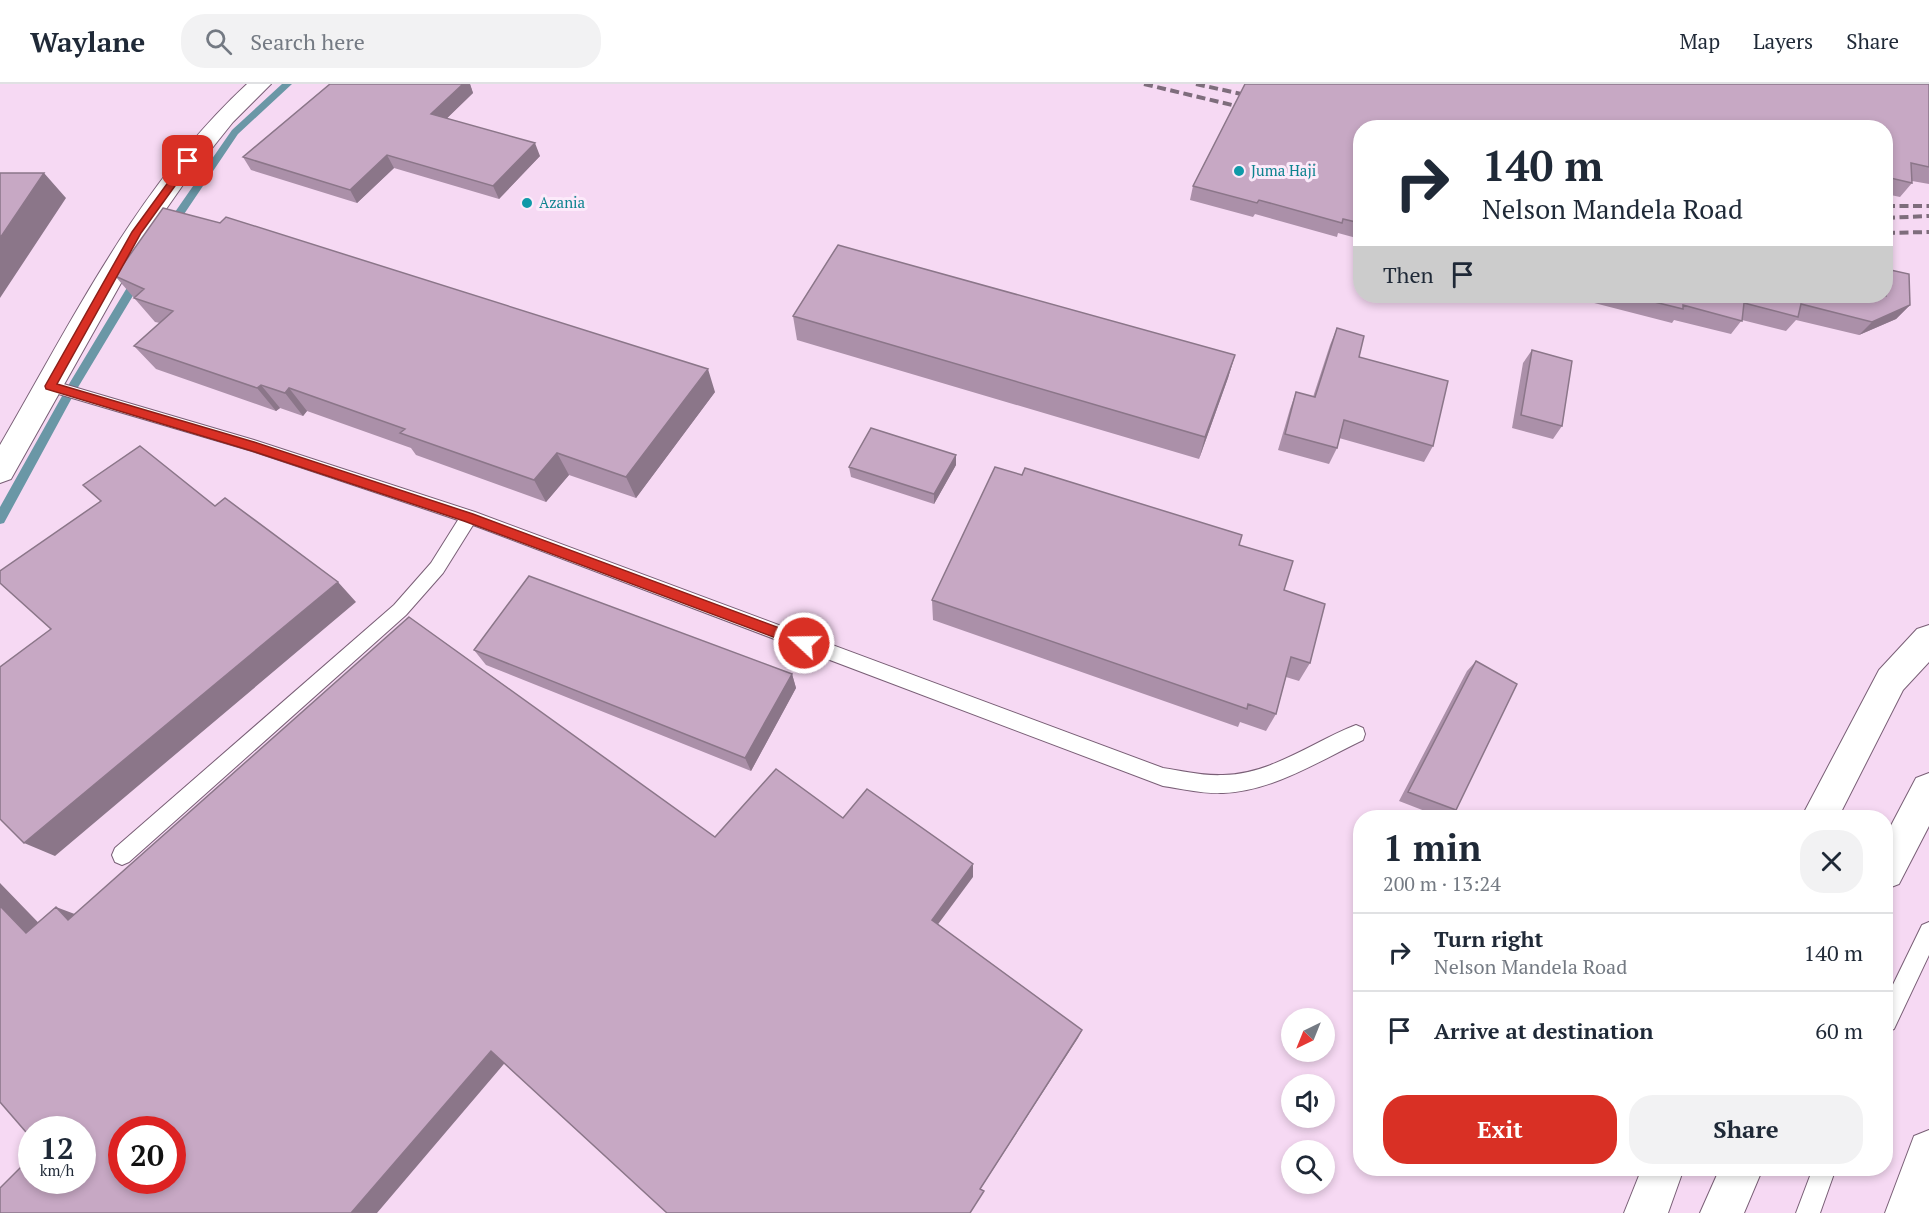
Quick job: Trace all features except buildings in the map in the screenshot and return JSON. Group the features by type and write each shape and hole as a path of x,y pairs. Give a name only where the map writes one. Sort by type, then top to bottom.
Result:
{"main road":[{"path":"0,471 137,232 176,176 225,117 260,84"},
{"path":"1823,810 1891,680 1929,639"},
{"path":"1893,858 1929,790"},
{"path":"1907,1213 1929,1151"},
{"path":"1646,1213 1660,1176"},
{"path":"1722,1213 1738,1176"}],"lane":[{"path":"50,386 254,446 469,518 1163,777 1206,784 1267,776 1356,734"},
{"path":"122,855 400,610 437,568 469,518"},
{"path":"1893,1007 1929,932"},
{"path":"1808,1213 1822,1176"}],"waterway":[{"path":"170,227 235,132 287,84"},
{"path":"0,519 70,392 138,279"}],"railway":[{"path":"1144,84 1249,109"},
{"path":"1196,84 1255,97"},
{"path":"1893,206 1929,206"},
{"path":"1893,218 1929,216"},
{"path":"1893,233 1929,232"}],"place":[{"name":"Juma Haji","path":"1239,171"},
{"name":"Azania","path":"527,203"}],"route":[{"path":"188,161 137,232 50,386 254,446 469,518 804,643"}]}
